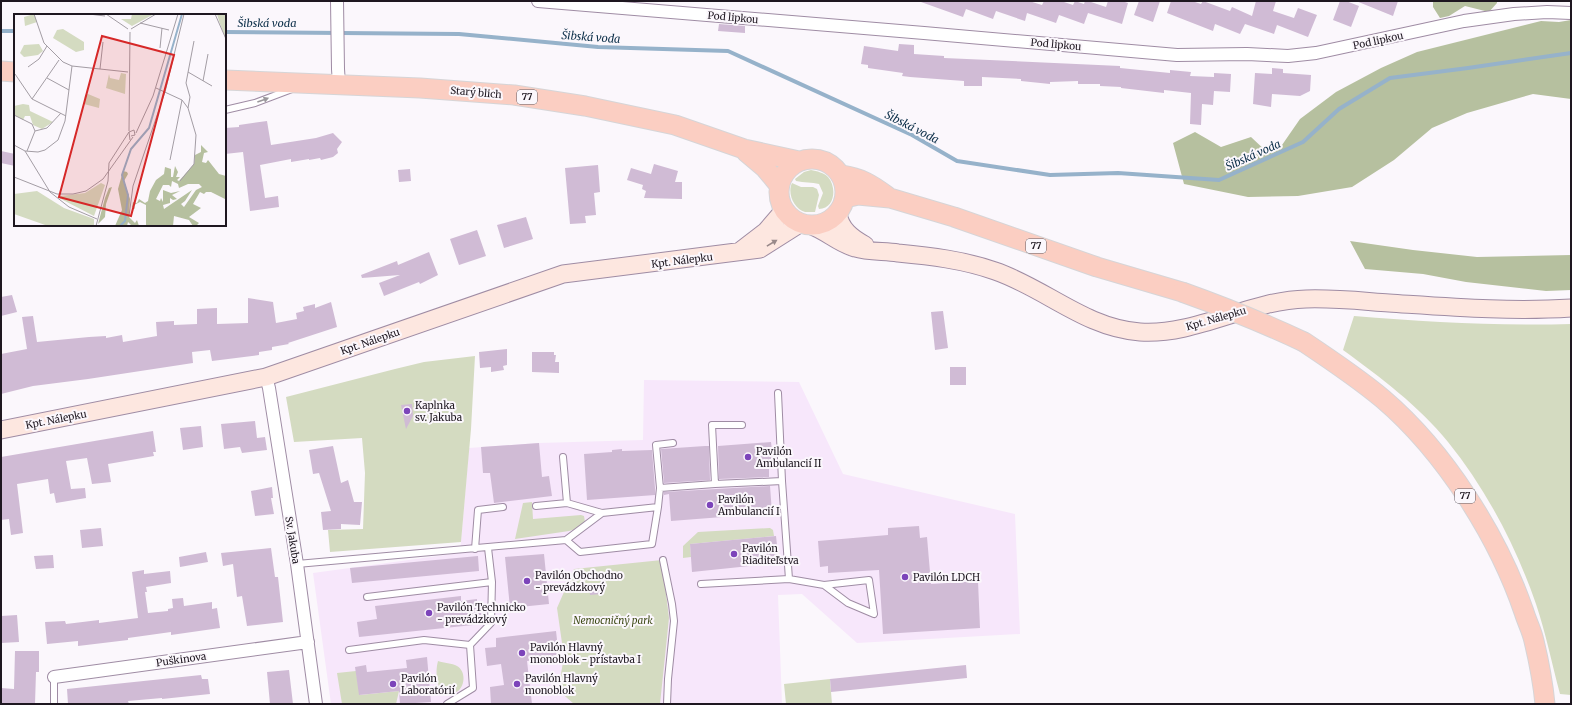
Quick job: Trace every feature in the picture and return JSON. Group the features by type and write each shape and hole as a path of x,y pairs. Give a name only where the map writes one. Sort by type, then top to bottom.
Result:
{"main road":[{"path":"1,71 14,72"},
{"name":"Starý blich","path":"226,80 420,88 514,96 585,106 675,125 744,150 799,161"},
{"name":"Starý blich","path":"744,150 765,168 779,185"},
{"name":"77","path":"799,161 818,159 827,162 841,175 856,177 873,185 890,198"},
{"path":"779,185 783,175 790,167 799,161"},
{"path":"841,175 844,182 841,205"},
{"name":"77","path":"779,185 779,194 784,210"},
{"name":"77","path":"805,224 820,224 830,220 841,205 858,195 890,198 954,217 1097,268 1182,292 1223,306 1304,342 1341,367 1383,399 1417,432 1451,474 1490,534 1515,585 1534,640 1545,704"},
{"path":"784,210 789,216 805,224"}],"street":[{"name":"Pod lipkou","path":"538,1 924,32 1178,55 1247,54 1288,56 1316,53 1464,21 1514,14 1547,12 1571,13"},
{"path":"337,6 340,84"},
{"name":"Kpt. Nálepku","path":"841,205 839,221 844,229 854,239 876,251"},
{"path":"738,253 766,231 784,210"},
{"name":"Kpt. Nálepku","path":"1,430 266,376 564,274 760,249 805,224 823,230 837,241 856,248 936,257 996,271 1034,289 1070,310 1090,319 1118,329 1140,332 1162,332 1188,327 1251,308 1304,299 1514,310 1571,308"},
{"name":"Sv. Jakuba","path":"266,376 297,564 316,704"},
{"name":"Puškinova","path":"54,677 308,642"}],"lane":[{"path":"226,110 254,103 304,83"},
{"path":"778,393 782,481 789,579"},
{"path":"715,484 712,425 742,425"},
{"path":"566,540 580,552 652,544 660,488 656,445 673,443"},
{"path":"563,457 567,503"},
{"path":"660,488 782,481"},
{"path":"536,506 567,503 602,513 658,507"},
{"path":"475,549 478,510 503,508"},
{"path":"297,564 566,540 602,513"},
{"path":"447,704 473,688 470,645 491,623 492,582 488,548"},
{"path":"663,560 674,621 667,704"},
{"path":"701,584 789,579 824,585 869,580 874,614 848,604 824,585"},
{"path":"367,597 492,582"},
{"path":"349,650 424,640 470,645"},
{"path":"54,677 54,704"}],"shaded area":[{"path":"644,380 799,382 843,474 1015,514 1020,634 857,643 802,594 778,595 782,704 331,704 313,573 460,553 469,448 539,443 643,440"}],"green space":[{"path":"1433,1 1497,1 1497,3 1489,12 1465,6 1449,16 1440,18 1433,7"},
{"path":"1571,20 1571,99 1533,94 1467,113 1432,128 1394,160 1352,187 1298,196 1248,197 1184,184 1173,143 1195,132 1221,147 1251,137 1267,152 1282,145 1300,119 1336,92 1381,68 1417,52 1541,21 1559,22"},
{"path":"811,170 820,172 828,177 833,186 833,197 831,202 824,208 819,209 818,206 823,193 819,184 796,181 795,179 804,172"},
{"path":"792,183 801,187 813,187 817,189 819,195 815,212 805,212 798,208 791,196 790,191"},
{"path":"1350,241 1477,257 1571,255 1571,290 1546,291 1466,282 1423,274 1365,269"},
{"path":"1354,316 1462,323 1571,324 1571,695 1560,694 1543,626 1528,582 1499,519 1475,479 1448,442 1425,416 1385,381 1343,350"},
{"path":"475,356 471,429 461,542 330,552 328,530 363,529 365,473 362,438 294,442 286,397 424,362"},
{"path":"532,502 533,519 581,515 584,516 585,522 576,529 569,531 515,539 523,503"},
{"path":"770,528 773,530 774,536 690,544 691,557 683,558 683,546 698,532"},
{"name":"Nemocničný park","path":"662,560 669,618 660,704 574,704 558,690 564,657 557,608 574,569"},
{"path":"438,661 455,665 462,671 464,678 458,691 446,696 440,689 437,680"},
{"path":"356,671 360,695 399,691 396,704 342,704 337,673"},
{"path":"830,679 832,704 786,704 784,684"}],"building":[{"path":"921,1 1029,1 1042,5 1044,1 1061,1 1073,5 1075,1 1084,4 1085,1 1088,1 1106,7 1108,1 1122,1 1128,3 1122,24 1088,13 1084,24 1059,15 1056,23 1027,13 1025,21 996,11 993,19 966,9 963,17"},
{"path":"1139,1 1160,1 1153,22 1134,15"},
{"path":"1171,1 1192,1 1201,4 1203,1 1230,11 1232,7 1252,16 1256,1 1276,1 1273,11 1294,18 1298,8 1317,15 1308,37 1277,25 1274,34 1245,24 1240,34 1215,24 1213,31 1167,13"},
{"path":"1340,1 1346,1 1359,6 1351,27 1333,20"},
{"path":"1356,1 1398,1 1393,16"},
{"path":"719,24 745,26 745,33 718,31"},
{"path":"899,44 914,45 914,54 944,56 944,58 1120,66 1120,68 1170,73 1170,70 1191,72 1190,76 1214,77 1214,73 1231,74 1230,92 1214,91 1213,105 1202,104 1201,125 1190,124 1191,93 1164,90 1164,93 1121,87 1100,86 1100,84 1078,84 1078,81 1050,82 1050,84 1021,81 1021,79 982,77 982,86 964,86 964,81 902,76 903,73 868,68 868,65 861,64 864,46 898,51"},
{"path":"1272,68 1283,69 1283,73 1311,75 1310,91 1300,96 1272,94 1271,107 1253,104 1255,73 1272,74"},
{"path":"267,121 271,145 316,138 333,133 342,142 337,149 338,153 333,157 321,160 320,158 291,162 291,159 260,165 265,198 278,196 279,207 250,211 243,152 226,154 226,128 239,127 239,125"},
{"path":"1,151 14,154 14,166 1,163"},
{"path":"654,164 678,171 675,182 682,182 682,199 644,198 646,191 642,189 643,185 627,180 631,168 651,174"},
{"path":"598,165 600,192 594,193 596,215 585,216 586,223 570,224 565,168"},
{"path":"410,169 411,181 399,182 398,170"},
{"path":"526,217 533,239 504,248 497,225"},
{"path":"477,230 486,256 459,265 450,239"},
{"path":"429,252 438,275 420,284 419,282 384,296 379,283 400,275 362,278 361,275 397,261 398,265"},
{"path":"12,295 17,312 1,316 1,297"},
{"path":"248,298 273,302 276,323 297,319 296,313 304,311 303,307 315,304 315,308 331,302 337,327 288,343 289,344 272,347 272,350 259,352 259,355 212,361 210,350 192,352 193,363 33,386 1,394 1,354 27,349 22,317 33,316 37,342 106,336 106,338 122,335 123,342 157,336 156,322 174,321 174,325 197,324 197,309 217,308 217,324 248,323"},
{"path":"943,311 948,348 935,350 931,312"},
{"path":"507,349 507,365 503,366 504,370 491,372 491,367 480,368 479,352"},
{"path":"532,352 554,352 554,355 556,355 555,362 559,362 559,373 532,372"},
{"path":"950,367 966,367 966,385 950,385"},
{"name":"Kaplnka sv. Jakuba","path":"412,404 413,416 406,429 401,405"},
{"path":"255,421 257,438 265,437 267,450 242,453 240,447 224,449 221,424"},
{"path":"201,426 203,447 183,450 180,428"},
{"path":"153,431 156,452 153,452 154,456 108,464 111,482 92,484 87,458 66,461 71,489 85,488 86,498 56,503 54,493 50,494 48,479 17,484 23,533 11,535 9,519 1,520 1,457"},
{"name":"Pavilón Ambulancií II","path":"771,442 774,468 769,468 769,477 719,479 718,446"},
{"path":"539,443 542,477 549,476 552,496 494,503 490,473 483,473 481,447"},
{"path":"333,446 341,483 348,480 354,502 362,502 360,525 341,524 341,529 323,530 321,512 331,511 319,473 313,474 309,450"},
{"path":"709,446 710,480 664,483 661,449"},
{"path":"622,449 622,451 652,450 655,495 587,500 584,454 612,452 612,450"},
{"name":"Pavilón Ambulancií I","path":"770,486 772,513 671,521 669,494 664,495 664,492"},
{"path":"272,487 273,498 271,498 274,514 255,516 251,491"},
{"name":"Pavilón LDCH","path":"919,526 920,538 927,537 931,584 978,581 980,628 883,634 879,570 828,573 828,566 820,567 818,541 888,535 888,528"},
{"path":"101,528 103,546 82,548 80,530"},
{"name":"Pavilón Riaditeľstva","path":"776,536 779,563 692,572 690,544"},
{"path":"271,548 275,577 278,577 283,622 247,626 242,596 237,597 233,564 223,566 221,553"},
{"path":"206,552 208,562 180,567 179,557"},
{"name":"Pavilón Obchodno - prevádzkový","path":"544,554 549,604 510,608 505,557"},
{"path":"53,555 54,568 36,569 34,556"},
{"path":"478,556 479,571 352,583 350,568"},
{"path":"144,570 144,574 170,571 171,583 146,587 147,592 145,592 148,613 168,611 168,609 173,608 172,599 183,598 184,606 212,602 212,609 217,608 220,628 171,635 171,632 128,638 128,640 78,646 78,641 47,644 45,622 65,621 66,624 99,620 99,623 138,618 132,572"},
{"path":"599,583 601,594 590,595 589,584"},
{"name":"Pavilón Technicko - prevádzkový","path":"461,596 461,601 477,599 477,602 480,602 482,622 472,623 473,625 359,637 357,622 377,619 375,606"},
{"path":"17,615 19,642 1,643 1,616"},
{"path":"556,631 559,657 527,661 532,704 491,704 490,687 504,685 501,664 487,666 485,648 496,647 496,638"},
{"path":"15,651 39,651 39,672 36,672 35,704 1,704 1,688 14,689"},
{"name":"Pavilón Laboratórií","path":"427,657 431,702 400,704 399,691 359,695 355,667 366,665 367,672 407,668 406,660"},
{"path":"966,665 967,678 831,692 830,679"},
{"path":"289,670 293,704 270,704 267,672"},
{"path":"201,675 202,679 208,679 210,694 128,701 129,704 68,704 67,689"}],"waterway":[{"name":"Šibská voda","path":"1,31 14,31"},
{"name":"Šibská voda","path":"226,32 459,34 598,47 728,51 912,135 957,161 1050,175 1118,173 1219,180 1303,142 1339,109 1390,78 1571,53"}],"place":[{"name":"Kaplnka sv. Jakuba","path":"407,411"},
{"name":"Pavilón Ambulancií II","path":"748,457"},
{"name":"Pavilón Ambulancií I","path":"710,505"},
{"name":"Pavilón Riaditeľstva","path":"734,554"},
{"name":"Pavilón LDCH","path":"905,577"},
{"name":"Pavilón Obchodno - prevádzkový","path":"527,581"},
{"name":"Pavilón Technicko - prevádzkový","path":"429,613"},
{"name":"Pavilón Hlavný monoblok - prístavba I","path":"522,653"},
{"name":"Pavilón Laboratórií","path":"393,684"},
{"name":"Pavilón Hlavný monoblok","path":"517,684"}]}
